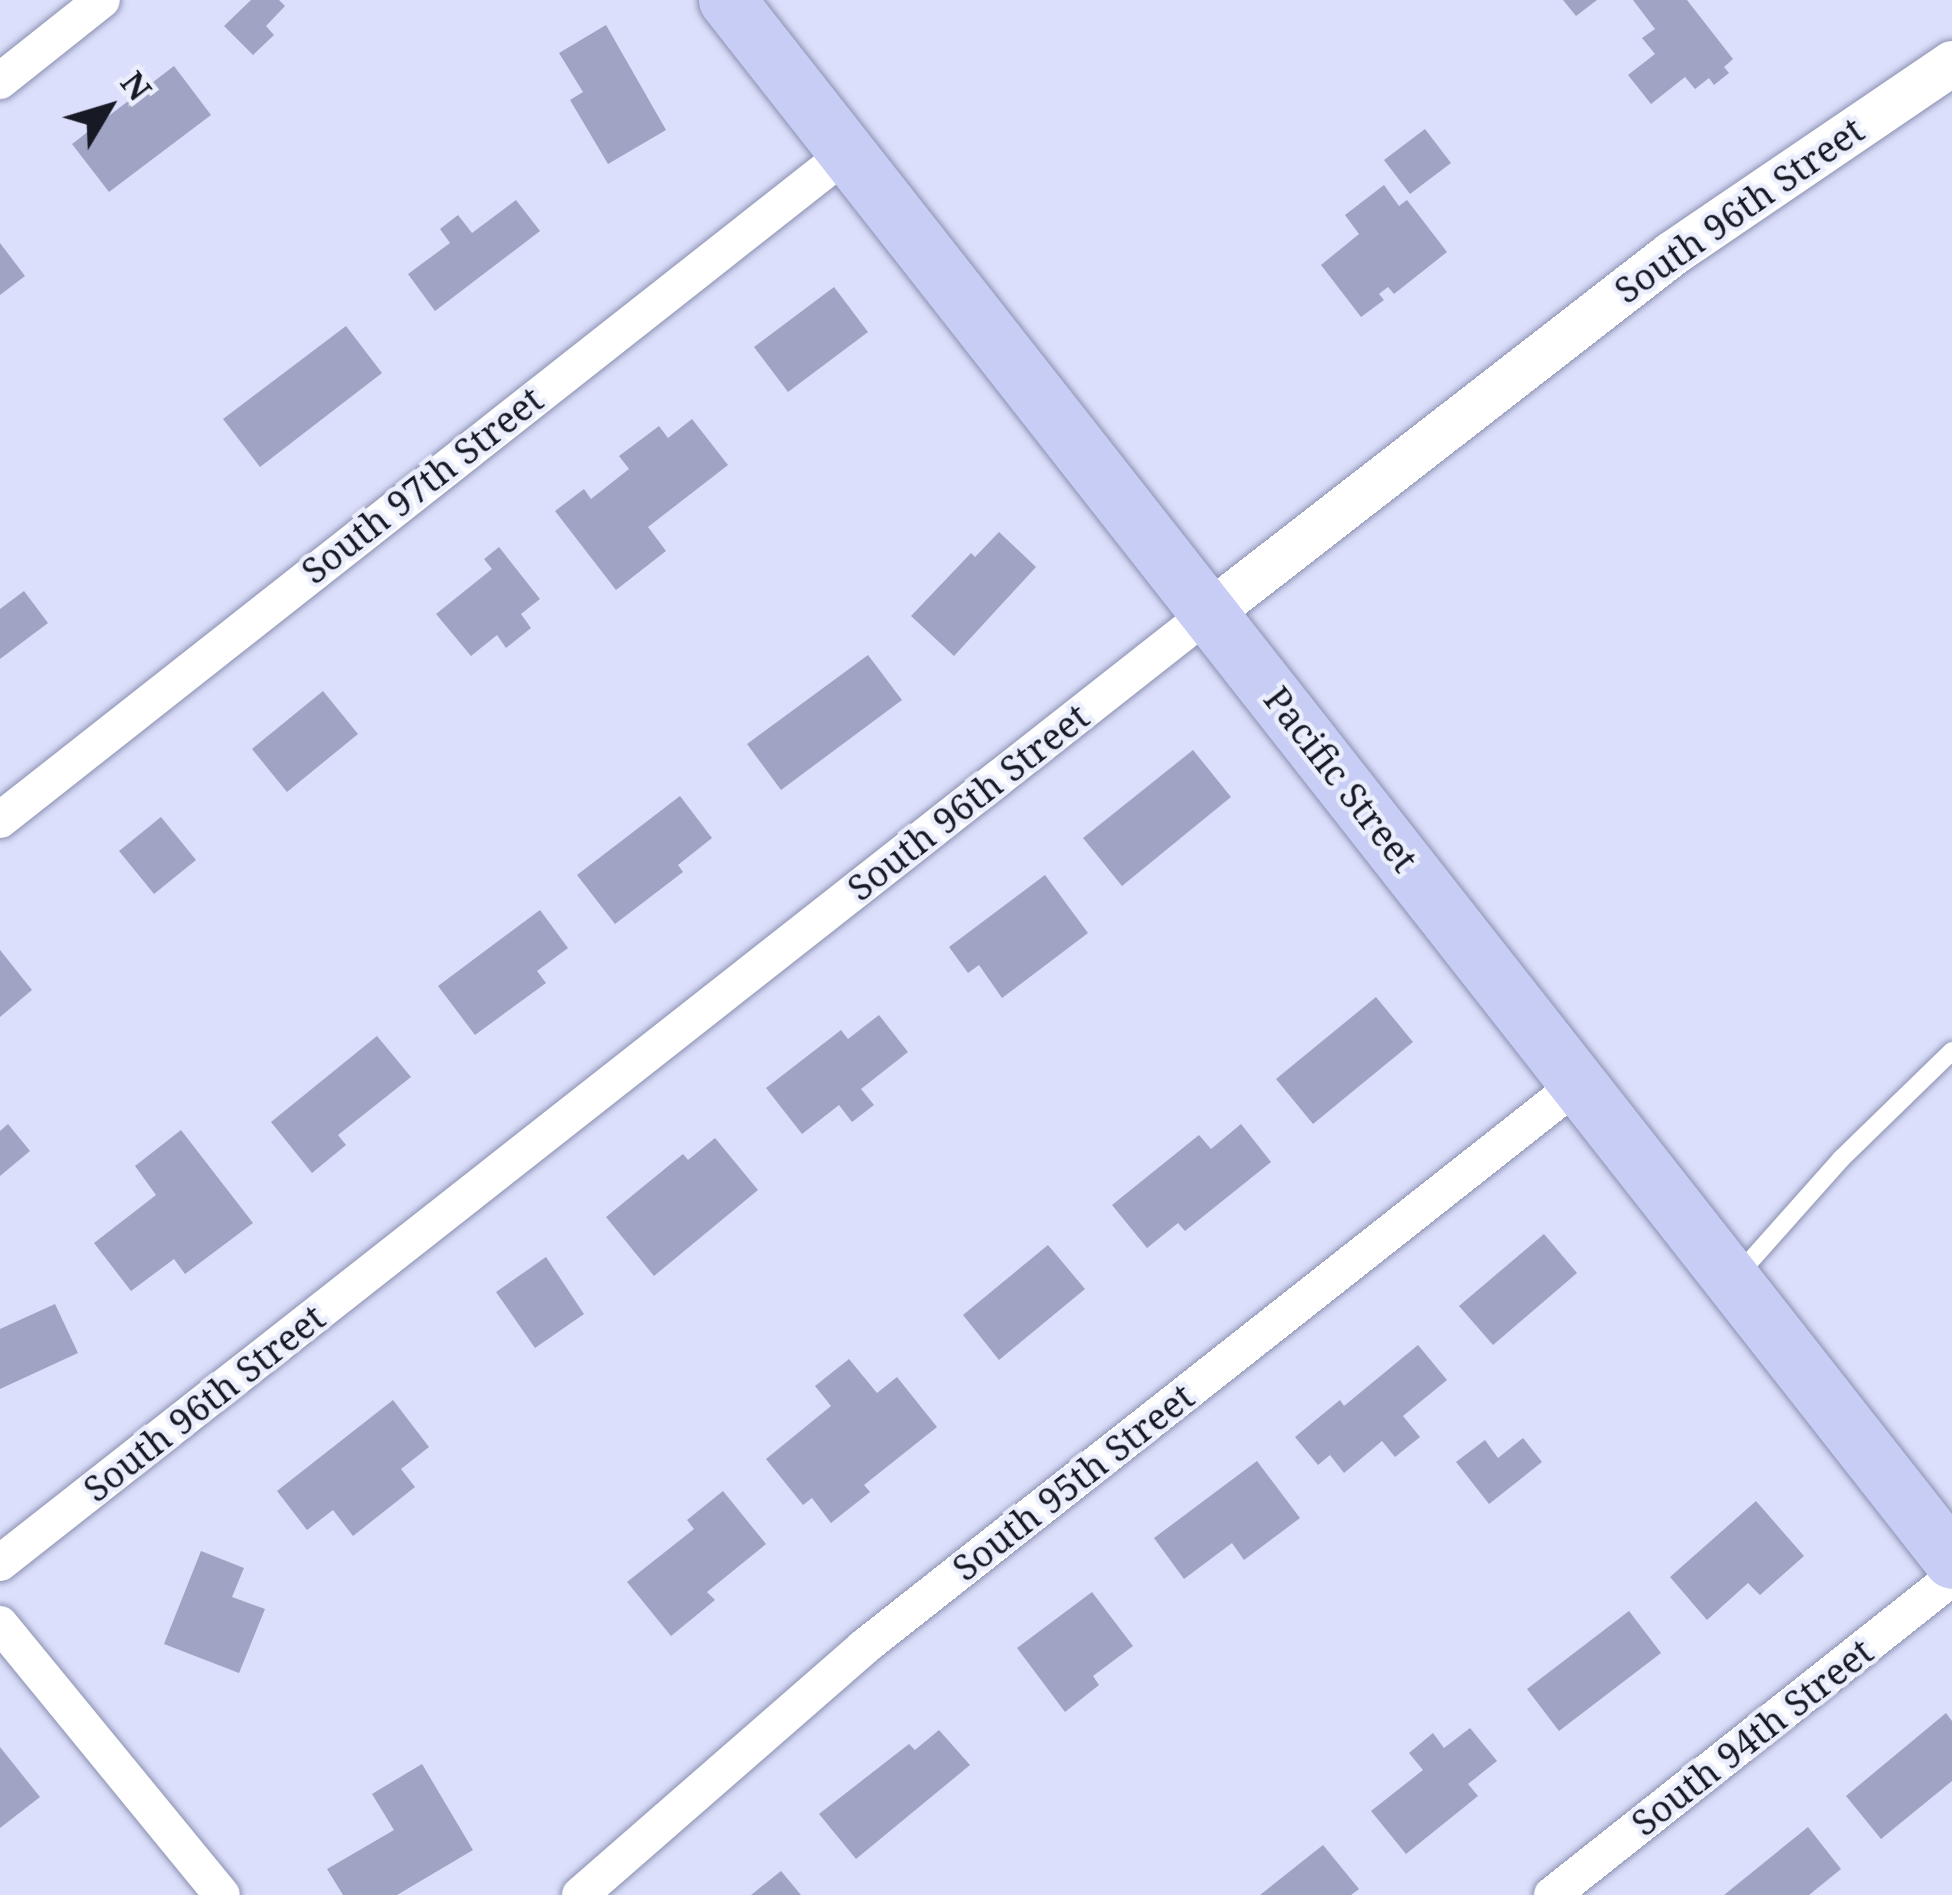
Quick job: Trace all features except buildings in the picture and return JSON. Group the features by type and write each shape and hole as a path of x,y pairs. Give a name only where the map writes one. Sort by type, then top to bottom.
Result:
{"main road":[{"name":"Pacific Street","path":"727,0 1952,1560"}],"street":[{"path":"0,81 102,0"},
{"name":"South 96th Street","path":"0,1563 1672,253 1948,73"},
{"name":"South 97th Street","path":"0,820 847,153"},
{"name":"South 95th Street","path":"580,1895 864,1647 1578,1084"},
{"name":"South 94th Street","path":"1552,1895 1952,1578"},
{"path":"0,1624 222,1895"}],"lane":[{"path":"1732,1281 1841,1159 1952,1051"}]}
